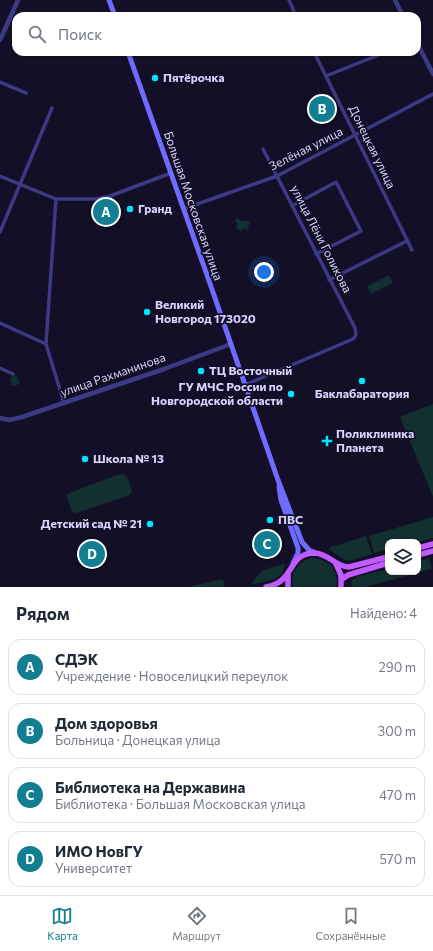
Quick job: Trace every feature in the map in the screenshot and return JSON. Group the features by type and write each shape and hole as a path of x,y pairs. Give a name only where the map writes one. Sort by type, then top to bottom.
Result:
{"main road":[{"path":"109,0 114,12"},
{"name":"Большая Московская улица","path":"129,56 278,480 302,542 309,550 321,554"},
{"name":"Большая Московская улица","path":"278,480 281,500 298,548 298,553 291,568"},
{"path":"421,547 433,544"},
{"path":"421,554 433,551"},
{"path":"266,587 278,583 284,578 291,568 304,555 315,553 321,554 330,558 341,566 350,567 385,558"},
{"path":"330,558 337,566 341,583 346,587"},
{"path":"341,583 348,575 385,565"},
{"path":"288,587 287,580 291,568"}],"street":[{"path":"13,12 18,0"},
{"path":"289,0 294,12"},
{"path":"395,0 402,12"},
{"path":"0,40 12,13"},
{"path":"421,51 433,74"},
{"name":"Донецкая улица","path":"316,56 412,250"},
{"path":"326,76 376,56"},
{"path":"0,82 26,93"},
{"name":"Зелёная улица","path":"183,209 277,176 433,94"},
{"path":"0,232 52,108"},
{"name":"улица Лёни Голикова","path":"245,385 353,339 356,335 356,331 263,149"},
{"path":"0,176 56,199 101,198 171,173"},
{"path":"292,206 336,182 351,210 361,231 316,254"},
{"path":"56,199 46,344 64,403"},
{"path":"330,280 407,241"},
{"path":"1,325 46,344"},
{"name":"улица Рахманинова","path":"0,418 9,420 18,418 164,369 231,344"},
{"path":"0,368 13,374"}],"green space":[{"path":"236,218 244,222 245,220 250,222 247,230 243,228 241,231 236,228 238,223 235,222"},
{"path":"389,275 393,283 371,294 367,286"},
{"path":"15,375 20,384 12,386 10,380 11,377"},
{"path":"433,404 433,497 400,417"},
{"path":"120,474 127,477 132,490 130,495 76,513 72,512 67,498 69,493"},
{"path":"433,517 433,538 421,541 421,539 385,539 385,551 374,553 369,536"},
{"path":"366,536 372,554 358,559 345,559 328,548"},
{"path":"311,558 317,558 327,562 331,566 336,575 336,587 293,587 293,577 298,565"},
{"path":"429,558 432,569 421,572 421,560"},
{"path":"285,564 282,574 275,579 251,585 261,572 269,568"},
{"path":"385,570 385,575 410,575 365,587 352,587 352,580 356,577"},
{"path":"223,579 225,587 188,587"}],"place":[{"name":"Пятёрочка","path":"155,78"},
{"name":"Дом здоровья","path":"322,109"},
{"name":"Гранд","path":"130,209"},
{"name":"СДЭК","path":"106,212"},
{"name":"Великий Новгород 173020","path":"147,312"},
{"name":"ТЦ Восточный","path":"201,371"},
{"name":"Баклабаратория","path":"362,381"},
{"name":"ГУ МЧС России по Новгородской области","path":"291,394"},
{"name":"Поликлиника Планета","path":"327,441"},
{"name":"Школа № 13","path":"85,459"},
{"name":"ПВС","path":"270,520"},
{"name":"Детский сад № 21","path":"150,524"},
{"name":"Библиотека на Державина","path":"267,544"},
{"name":"ИМО НовГУ","path":"92,554"}]}
